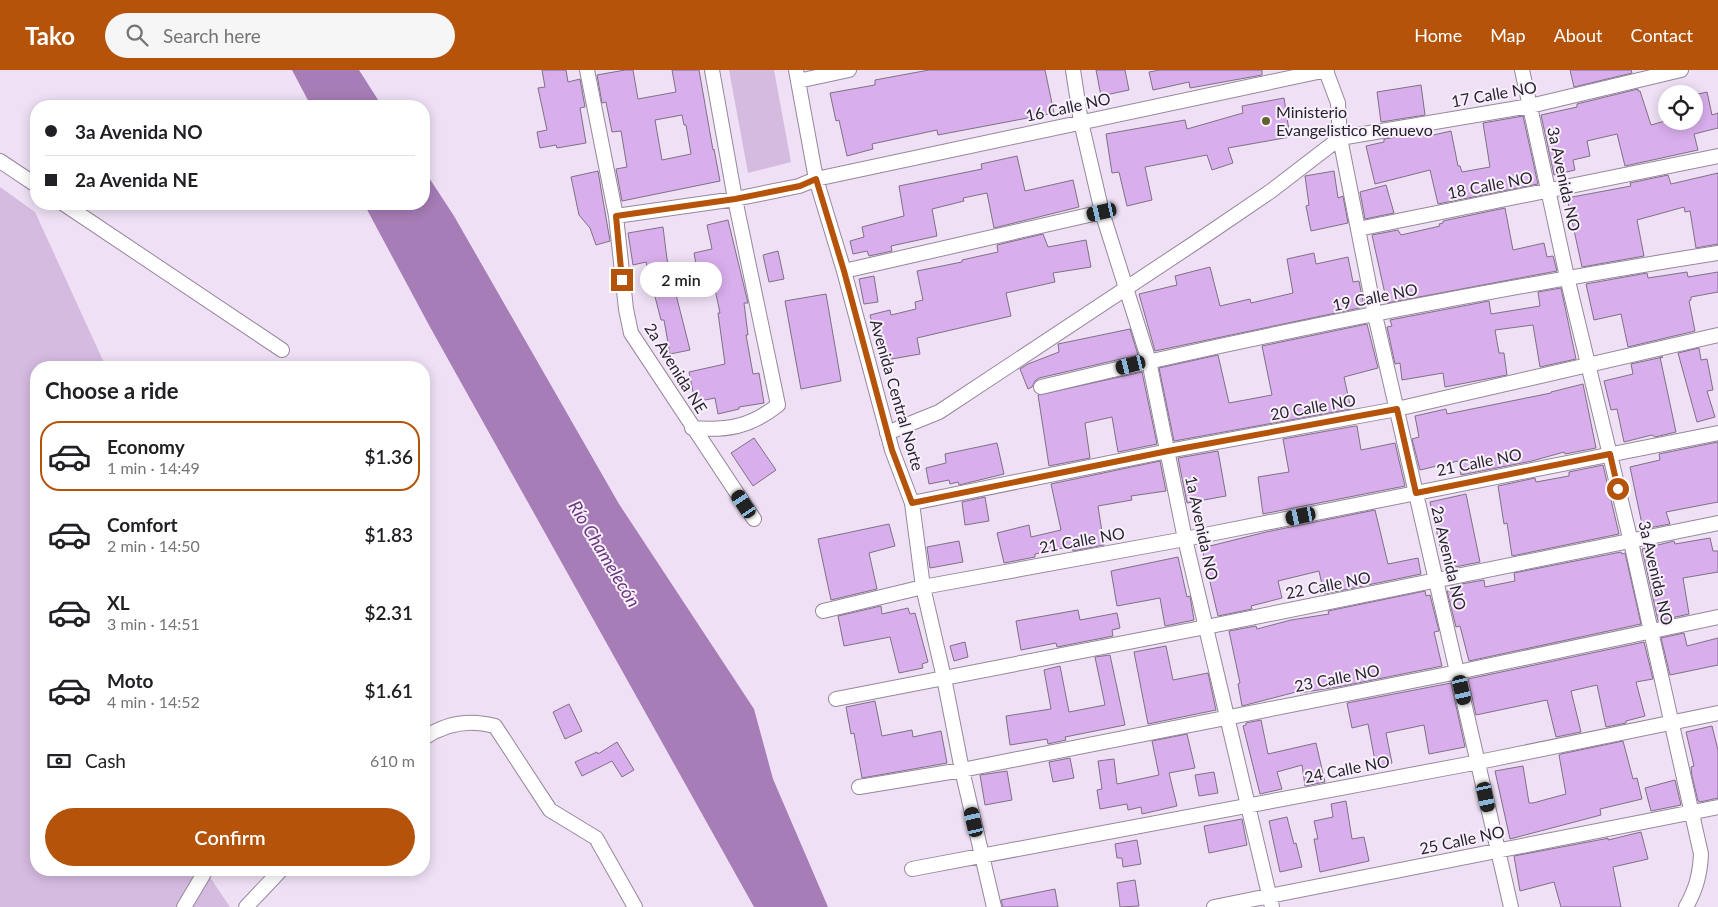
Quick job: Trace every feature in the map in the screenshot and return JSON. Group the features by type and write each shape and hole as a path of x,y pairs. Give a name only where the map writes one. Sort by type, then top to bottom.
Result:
{"street":[{"name":"2a Avenida NE","path":"587,70 616,216 624,299 631,333 754,520"},
{"path":"692,428 716,430 740,426 763,417 778,405 735,199 712,70"},
{"path":"797,75 849,70"},
{"name":"1a Avenida NO","path":"1072,70 1081,122 1102,212 1149,361 1185,539 1271,902"},
{"name":"3a Avenida NO","path":"1522,70 1550,190 1567,276 1631,542 1701,854 1699,877 1695,891 1686,907"},
{"name":"17 Calle NO","path":"1340,138 1530,106 1681,70"},
{"name":"16 Calle NO","path":"616,216 735,199 800,186 816,179 1327,71"},
{"name":"2a Avenida NO","path":"1327,71 1338,103 1340,138 1375,315 1511,907"},
{"name":"Avenida Central Norte","path":"797,75 816,179 844,271 887,433 912,503 923,587 944,678 962,770 994,907"},
{"path":"887,433 939,412 1271,191 1340,138"},
{"name":"18 Calle NO","path":"1358,229 1718,156"},
{"path":"0,161 30,182"},
{"path":"73,210 282,350"},
{"path":"844,271 1102,212"},
{"name":"19 Calle NO","path":"1041,387 1149,361 1567,276 1718,253"},
{"name":"20 Calle NO","path":"912,503 1168,451 1397,409 1718,335"},
{"name":"21 Calle NO","path":"823,611 923,587 1185,539 1718,433"},
{"name":"22 Calle NO","path":"836,699 1437,581 1718,523"},
{"name":"23 Calle NO","path":"859,787 962,770 1458,672 1718,617"},
{"name":"24 Calle NO","path":"912,869 1479,762 1718,713"},
{"path":"430,734 439,728 466,721 495,726 550,810 596,838 635,907"},
{"name":"25 Calle NO","path":"1214,907 1271,902 1498,850 1718,807"},
{"path":"184,907 202,876"},
{"path":"246,907 275,876"}],"shaded area":[{"path":"729,70 774,70 791,162 748,173"},
{"path":"0,187 35,212 103,361 30,361 30,876 209,876 230,907 0,907"}],"water":[{"path":"292,70 359,70 378,100 308,100"},
{"name":"Río Chamelecón","path":"430,179 454,216 619,504 754,709 773,779 828,907 754,907 430,327 367,210 430,210"}],"building":[{"path":"542,70 566,70 568,82 580,79 585,107 580,108 586,143 557,148 556,145 540,148 537,132 547,130 538,88 545,87"},
{"path":"633,70 638,99 676,92 672,70 699,70 720,181 622,201 616,169 627,167 621,131 612,132 606,102 602,103 597,75","holes":["682,115 684,125 686,125 691,154 662,160 655,120"]},
{"path":"929,70 1045,70 1054,113 938,135 937,130 872,144 873,149 847,156 839,120 836,121 830,93 875,85 875,80"},
{"path":"1096,70 1125,70 1129,90 1101,96"},
{"path":"1160,70 1262,70 1262,75 1190,88 1189,82 1153,90 1149,72"},
{"path":"1570,70 1631,70 1632,73 1574,87"},
{"path":"1421,85 1425,115 1381,122 1377,92"},
{"path":"1638,89 1651,125 1658,123 1658,130 1703,130 1703,93 1707,92 1712,115 1718,113 1718,128 1694,134 1698,150 1625,166 1617,134 1587,141 1590,156 1573,160 1575,170 1554,175 1541,115 1577,107 1577,104"},
{"path":"1284,98 1290,137 1228,148 1233,163 1212,170 1207,155 1145,167 1152,200 1127,206 1119,172 1112,173 1106,134 1185,120 1187,129 1243,113 1242,106"},
{"path":"1523,116 1538,184 1438,204 1430,170 1375,184 1366,146 1384,142 1384,139 1428,132 1429,136 1451,131 1458,166 1460,166 1462,172 1490,167 1483,123"},
{"path":"1017,156 1025,191 1073,180 1079,207 994,228 987,193 963,198 964,201 932,209 937,236 891,246 892,251 869,256 867,251 853,254 850,241 864,237 862,227 904,216 899,186 982,169 981,164"},
{"path":"598,171 610,241 596,245 590,228 579,215 571,177"},
{"path":"1334,171 1338,198 1343,196 1348,223 1311,231 1306,206 1309,205 1305,176"},
{"path":"1718,173 1718,244 1696,248 1690,211 1685,212 1684,207 1637,220 1644,256 1582,267 1567,198 1631,186 1630,183 1668,175 1671,184"},
{"path":"1386,185 1394,213 1365,219 1360,192"},
{"path":"1505,208 1513,250 1544,243 1547,257 1553,256 1557,271 1387,303 1372,235 1398,230 1401,235 1440,226 1439,224 1443,223 1443,221"},
{"path":"728,220 748,303 744,303 748,335 746,335 753,374 759,373 764,403 739,407 739,409 718,414 715,398 695,402 689,372 725,364 718,313 720,313 713,280 699,282 694,253 712,249 707,225"},
{"path":"663,227 667,259 690,350 670,354 664,320 661,320 646,262 633,265 628,233"},
{"path":"1043,234 1048,247 1086,240 1091,267 1053,273 1055,282 1006,293 1011,316 917,338 920,354 886,360 882,339 876,340 870,315 890,310 891,315 916,309 915,302 923,300 917,271 962,262 962,260 998,252 997,245"},
{"path":"778,251 784,279 769,282 763,255"},
{"path":"1314,253 1316,264 1348,257 1353,282 1359,281 1364,307 1155,351 1139,294 1177,285 1175,276 1210,267 1220,306 1250,299 1251,303 1293,293 1287,259"},
{"path":"1687,272 1688,277 1718,272 1718,292 1691,297 1689,301 1695,331 1628,347 1621,314 1594,320 1586,284 1647,273 1648,278"},
{"path":"874,276 878,302 864,304 859,279"},
{"path":"1561,288 1576,359 1540,367 1533,325 1495,330 1499,353 1504,353 1507,375 1445,387 1443,373 1402,380 1400,363 1395,364 1387,327 1392,326 1390,320 1489,301 1491,314 1540,306 1538,292"},
{"path":"826,294 841,381 801,389 785,301"},
{"path":"1367,324 1378,368 1344,377 1351,409 1174,441 1159,368 1218,355 1229,403 1272,395 1262,346"},
{"path":"1130,329 1138,355 1039,378 1028,389 1020,369 1059,352 1058,344"},
{"path":"1699,348 1701,360 1707,359 1713,390 1707,391 1715,417 1697,422 1678,353"},
{"path":"1660,358 1676,432 1655,437 1652,435 1624,442 1617,409 1611,410 1604,381 1633,374 1631,364"},
{"path":"1142,372 1157,444 1118,452 1112,417 1085,423 1090,458 1049,466 1038,395"},
{"path":"1583,384 1596,448 1565,454 1564,452 1532,461 1461,475 1458,461 1420,470 1412,439 1419,437 1415,416 1446,409 1447,414 1551,393"},
{"path":"1357,426 1361,450 1395,443 1405,486 1263,514 1258,477 1289,472 1283,439"},
{"path":"754,438 776,470 753,486 731,453"},
{"path":"1718,442 1718,502 1666,512 1670,524 1643,529 1630,467 1660,460 1659,454"},
{"path":"997,443 1004,474 959,485 958,482 950,484 949,480 929,484 926,468 946,463 945,454"},
{"path":"1218,451 1226,496 1187,503 1178,458"},
{"path":"1160,461 1166,491 1131,496 1132,500 1098,506 1104,545 1073,551 1072,546 1035,554 1035,557 1004,563 997,533 1029,525 1031,537 1061,530 1051,484"},
{"path":"1603,465 1619,534 1512,556 1507,523 1504,524 1498,486 1535,478 1536,482 1569,476 1569,472"},
{"path":"1466,494 1480,562 1445,569 1430,502"},
{"path":"985,497 989,521 965,525 962,502"},
{"path":"1375,510 1388,564 1418,558 1421,574 1324,594 1319,571 1278,581 1282,598 1251,606 1252,609 1218,616 1202,548 1266,532"},
{"path":"889,524 895,546 869,553 877,589 831,600 818,539"},
{"path":"1710,538 1713,551 1718,551 1718,572 1683,578 1689,614 1658,621 1642,549 1674,541 1675,544"},
{"path":"959,541 963,562 930,568 927,547"},
{"path":"1621,552 1622,554 1625,553 1641,624 1469,661 1460,626 1456,627 1447,591 1450,591 1450,586 1484,580 1485,587 1515,581 1514,573"},
{"path":"1178,557 1187,597 1190,596 1194,620 1165,626 1160,598 1117,606 1111,571"},
{"path":"1425,591 1426,596 1430,595 1439,631 1434,632 1442,666 1343,686 1300,693 1300,691 1242,706 1238,684 1240,683 1229,631 1256,626 1257,629 1291,620 1329,614 1328,611"},
{"path":"881,606 882,614 908,608 910,614 915,613 928,662 922,664 923,668 899,673 890,637 844,646 838,616"},
{"path":"1078,610 1080,620 1117,613 1120,628 1112,630 1113,636 1057,647 1056,643 1021,650 1016,621"},
{"path":"1684,633 1687,646 1718,638 1718,665 1670,675 1661,638"},
{"path":"965,642 968,657 954,661 950,646"},
{"path":"1644,642 1653,679 1636,682 1645,716 1626,721 1626,723 1606,727 1597,685 1571,691 1581,732 1556,737 1547,700 1476,715 1468,679"},
{"path":"1166,646 1173,680 1208,673 1216,710 1148,724 1134,652"},
{"path":"1110,655 1125,725 1065,737 1066,740 1048,744 1047,739 1010,745 1006,716 1051,709 1044,670 1060,666 1069,712 1105,705 1095,657"},
{"path":"1451,683 1465,747 1429,754 1424,725 1386,733 1392,763 1376,766 1368,724 1352,728 1347,703"},
{"path":"875,701 882,736 912,730 913,737 941,731 947,763 862,778 854,733 851,734 846,707"},
{"path":"569,704 582,731 565,739 553,712"},
{"path":"1261,720 1268,754 1316,743 1325,782 1305,786 1302,765 1277,772 1282,789 1260,794 1243,726 1246,723"},
{"path":"1712,726 1718,750 1718,798 1700,802 1698,801 1692,776 1691,767 1694,766 1686,732"},
{"path":"1187,734 1195,768 1169,773 1177,806 1142,814 1141,807 1128,810 1127,804 1100,809 1097,790 1102,789 1098,761 1114,759 1117,784 1159,775 1152,741"},
{"path":"1623,741 1633,779 1637,778 1642,799 1600,809 1601,815 1510,839 1495,771 1523,766 1529,803 1533,803 1566,794 1559,755"},
{"path":"617,742 634,770 622,777 612,761 582,776 575,762 597,752 598,754"},
{"path":"1070,758 1074,778 1053,782 1049,762"},
{"path":"1007,771 1012,800 985,805 980,775"},
{"path":"1214,772 1218,793 1199,796 1195,775"},
{"path":"1675,780 1681,805 1651,811 1645,788"},
{"path":"1346,801 1352,839 1364,837 1369,861 1320,872 1314,839 1318,839 1314,821 1333,817 1331,804"},
{"path":"1287,817 1302,867 1280,872 1269,821"},
{"path":"1242,819 1247,845 1209,853 1204,826"},
{"path":"1641,832 1648,859 1613,867 1621,907 1561,907 1554,882 1520,891 1514,856 1608,838 1608,840"},
{"path":"1137,840 1141,864 1123,867 1122,858 1117,858 1115,844"},
{"path":"1135,880 1139,906 1120,907 1117,883"},
{"path":"1055,889 1058,907 1003,907 1001,900"}],"place":[{"name":"Ministerio Evangelistico Renuevo","path":"1266,121"}],"route":[{"path":"622,280 616,216 735,199 800,186 816,179 844,271 892,450 912,503 1168,451 1397,409 1416,493 1610,454 1618,489"}]}
